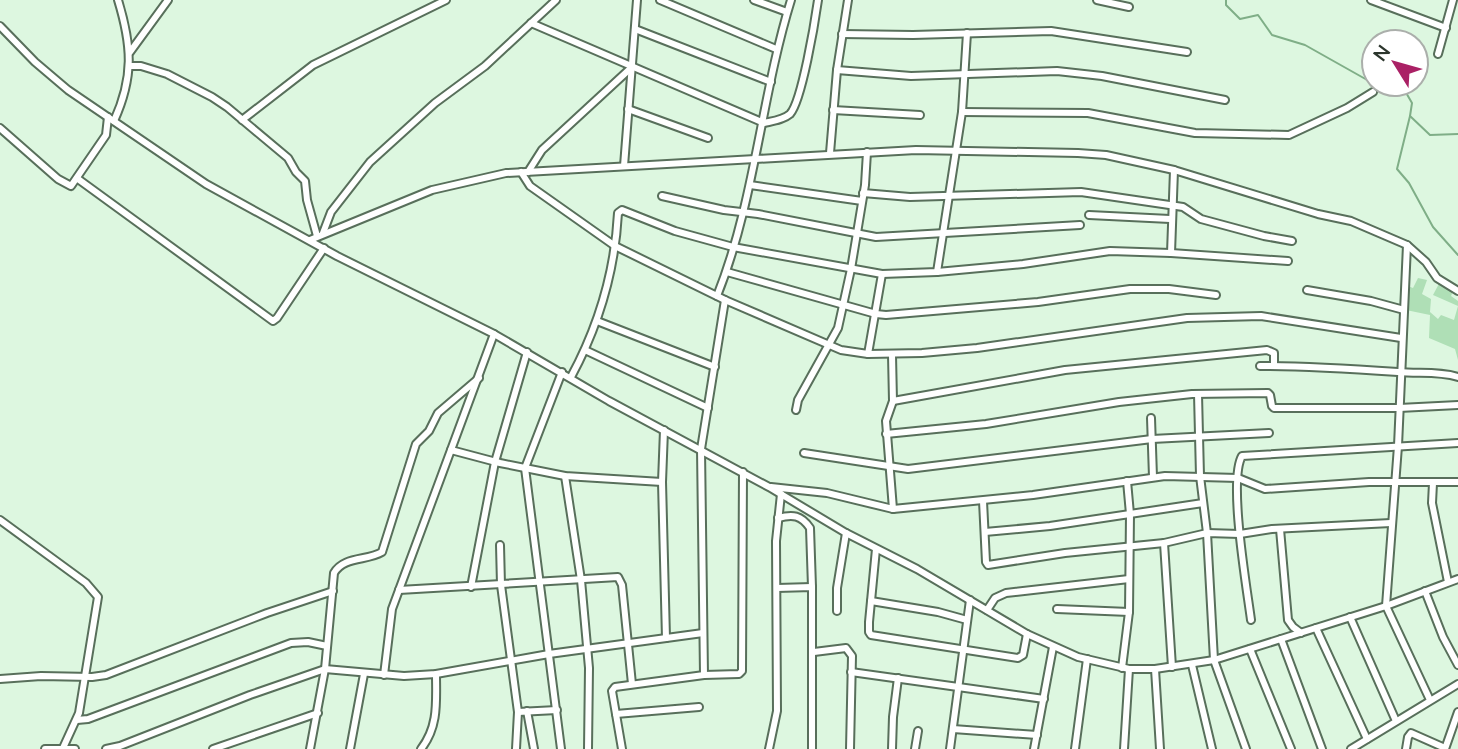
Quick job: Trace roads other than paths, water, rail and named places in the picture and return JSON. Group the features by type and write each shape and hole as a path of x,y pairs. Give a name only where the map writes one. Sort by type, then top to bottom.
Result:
{"street":[{"path":"0,128 65,184 72,186 106,135 111,119 127,92 127,28 118,0"},
{"path":"129,53 168,0"},
{"path":"242,120 313,65 446,0"},
{"path":"317,237 335,206 370,162 435,103 485,66 556,0"},
{"path":"624,166 637,0"},
{"path":"660,0 776,49"},
{"path":"754,0 787,12"},
{"path":"717,296 727,272 750,185 764,123 776,49 790,0"},
{"path":"531,23 764,123 784,118 793,110 818,0"},
{"path":"830,153 837,70 848,0"},
{"path":"1097,0 1129,6"},
{"path":"1371,0 1446,28"},
{"path":"1438,54 1453,0"},
{"path":"0,26 52,76 206,184 317,237 432,190 506,173 830,153 957,151 1106,155 1174,170 1318,214 1351,221 1407,245 1426,262 1437,278 1458,291"},
{"path":"635,29 771,82"},
{"path":"842,34 1051,32 1187,52"},
{"path":"937,272 962,112 967,33"},
{"path":"129,66 141,66 167,74 212,97 288,158 305,181 317,237 324,248 527,352 743,472 846,533 1054,647 1087,659 1125,668 1155,669 1192,665 1386,606 1458,579"},
{"path":"525,172 542,150 632,67"},
{"path":"837,70 911,76 1057,71 1091,74 1225,100"},
{"path":"962,112 1088,113 1195,133 1289,135 1363,98"},
{"path":"628,109 708,138"},
{"path":"834,110 920,115"},
{"path":"796,411 798,400 838,328 851,269 867,152"},
{"path":"1171,253 1170,219 1174,170"},
{"path":"525,172 530,186 615,246 725,300 841,350 892,355 977,348 1186,318 1261,316 1401,338"},
{"path":"78,179 273,321 324,248"},
{"path":"750,185 862,201"},
{"path":"863,193 910,197 1081,192 1186,208 1201,219 1293,241"},
{"path":"662,196 876,237 1080,225"},
{"path":"571,377 597,321 615,246 618,212 622,210 676,231 733,247 882,274 937,272 1055,260 1110,251 1288,261"},
{"path":"1089,215 1170,219"},
{"path":"1407,245 1396,484 1386,606 1430,701"},
{"path":"727,272 876,314 1038,302 1130,289 1169,289 1216,295"},
{"path":"867,354 882,274"},
{"path":"1307,290 1371,301 1404,310"},
{"path":"704,675 701,449 725,300"},
{"path":"597,321 715,367"},
{"path":"384,675 392,609 494,334"},
{"path":"585,350 708,408"},
{"path":"892,401 1065,370 1220,354 1272,351 1273,366"},
{"path":"471,587 495,462 527,352"},
{"path":"892,355 892,401 886,421 886,433 893,509"},
{"path":"1259,366 1442,373 1458,377"},
{"path":"561,749 525,468 562,372"},
{"path":"310,749 325,670 334,573 353,560 382,552 416,444 429,430 438,413 479,378"},
{"path":"886,433 986,424 1119,402 1198,394 1266,393 1270,395 1274,408 1458,405"},
{"path":"1198,394 1200,476 1207,533 1214,660 1246,749"},
{"path":"1151,418 1153,477"},
{"path":"664,430 662,482 666,638"},
{"path":"804,453 908,469 1152,439 1269,433"},
{"path":"1251,620 1240,534 1238,478 1239,460 1244,455 1458,443"},
{"path":"451,450 565,476 662,482"},
{"path":"622,749 612,688 704,675 739,674 744,667 743,472"},
{"path":"565,476 581,580 589,668 588,749"},
{"path":"769,487 827,493 858,503 893,509 1153,477 1238,478 1265,489 1369,482 1458,482"},
{"path":"1124,749 1129,612 1130,514 1127,481"},
{"path":"1433,483 1432,503 1448,582"},
{"path":"769,749 778,710 777,588 781,494"},
{"path":"983,500 988,565 1164,543 1207,533 1240,534 1280,528 1391,523"},
{"path":"985,531 1050,526 1203,503"},
{"path":"778,518 792,514 810,528 814,652 812,749"},
{"path":"0,520 97,594 77,720 63,748"},
{"path":"1280,528 1288,620 1301,633"},
{"path":"837,611 836,588 846,533"},
{"path":"1164,543 1172,667"},
{"path":"500,545 501,584 518,712 516,749"},
{"path":"876,549 869,632 872,635 1018,658 1023,655 1027,634"},
{"path":"399,590 608,577 621,579 630,644 632,684"},
{"path":"987,610 995,598 1006,593 1129,579"},
{"path":"777,588 812,587"},
{"path":"0,679 112,674 267,613 333,591"},
{"path":"1424,592 1458,665"},
{"path":"950,749 970,600"},
{"path":"871,601 938,612 967,620"},
{"path":"1057,609 1129,612"},
{"path":"1350,617 1396,721"},
{"path":"1316,628 1367,739"},
{"path":"106,749 325,670 384,675 436,674 587,648 704,633"},
{"path":"1281,639 1322,749"},
{"path":"77,720 88,719 291,643 308,642 327,646"},
{"path":"1034,749 1054,647"},
{"path":"814,652 846,648 852,656 850,749"},
{"path":"1250,649 1291,749"},
{"path":"1075,749 1087,659"},
{"path":"1192,665 1212,749"},
{"path":"1155,669 1160,749"},
{"path":"851,672 1044,699"},
{"path":"350,749 364,674"},
{"path":"421,749 434,725 436,674"},
{"path":"892,749 898,678"},
{"path":"1351,749 1458,684"},
{"path":"616,714 699,707"},
{"path":"518,712 557,709"},
{"path":"527,711 534,749"},
{"path":"1405,749 1411,733 1445,749 1458,712"},
{"path":"213,749 318,713"},
{"path":"953,729 1037,735"},
{"path":"915,749 918,731"},
{"path":"45,749 75,749"}],"waterway":[{"path":"1226,0 1226,5 1240,19 1258,15 1272,35 1305,45 1360,76"},
{"path":"1409,98 1412,103 1410,116 1430,135 1458,134"},
{"path":"1410,116 1397,169 1409,183 1433,227 1458,255"}]}
